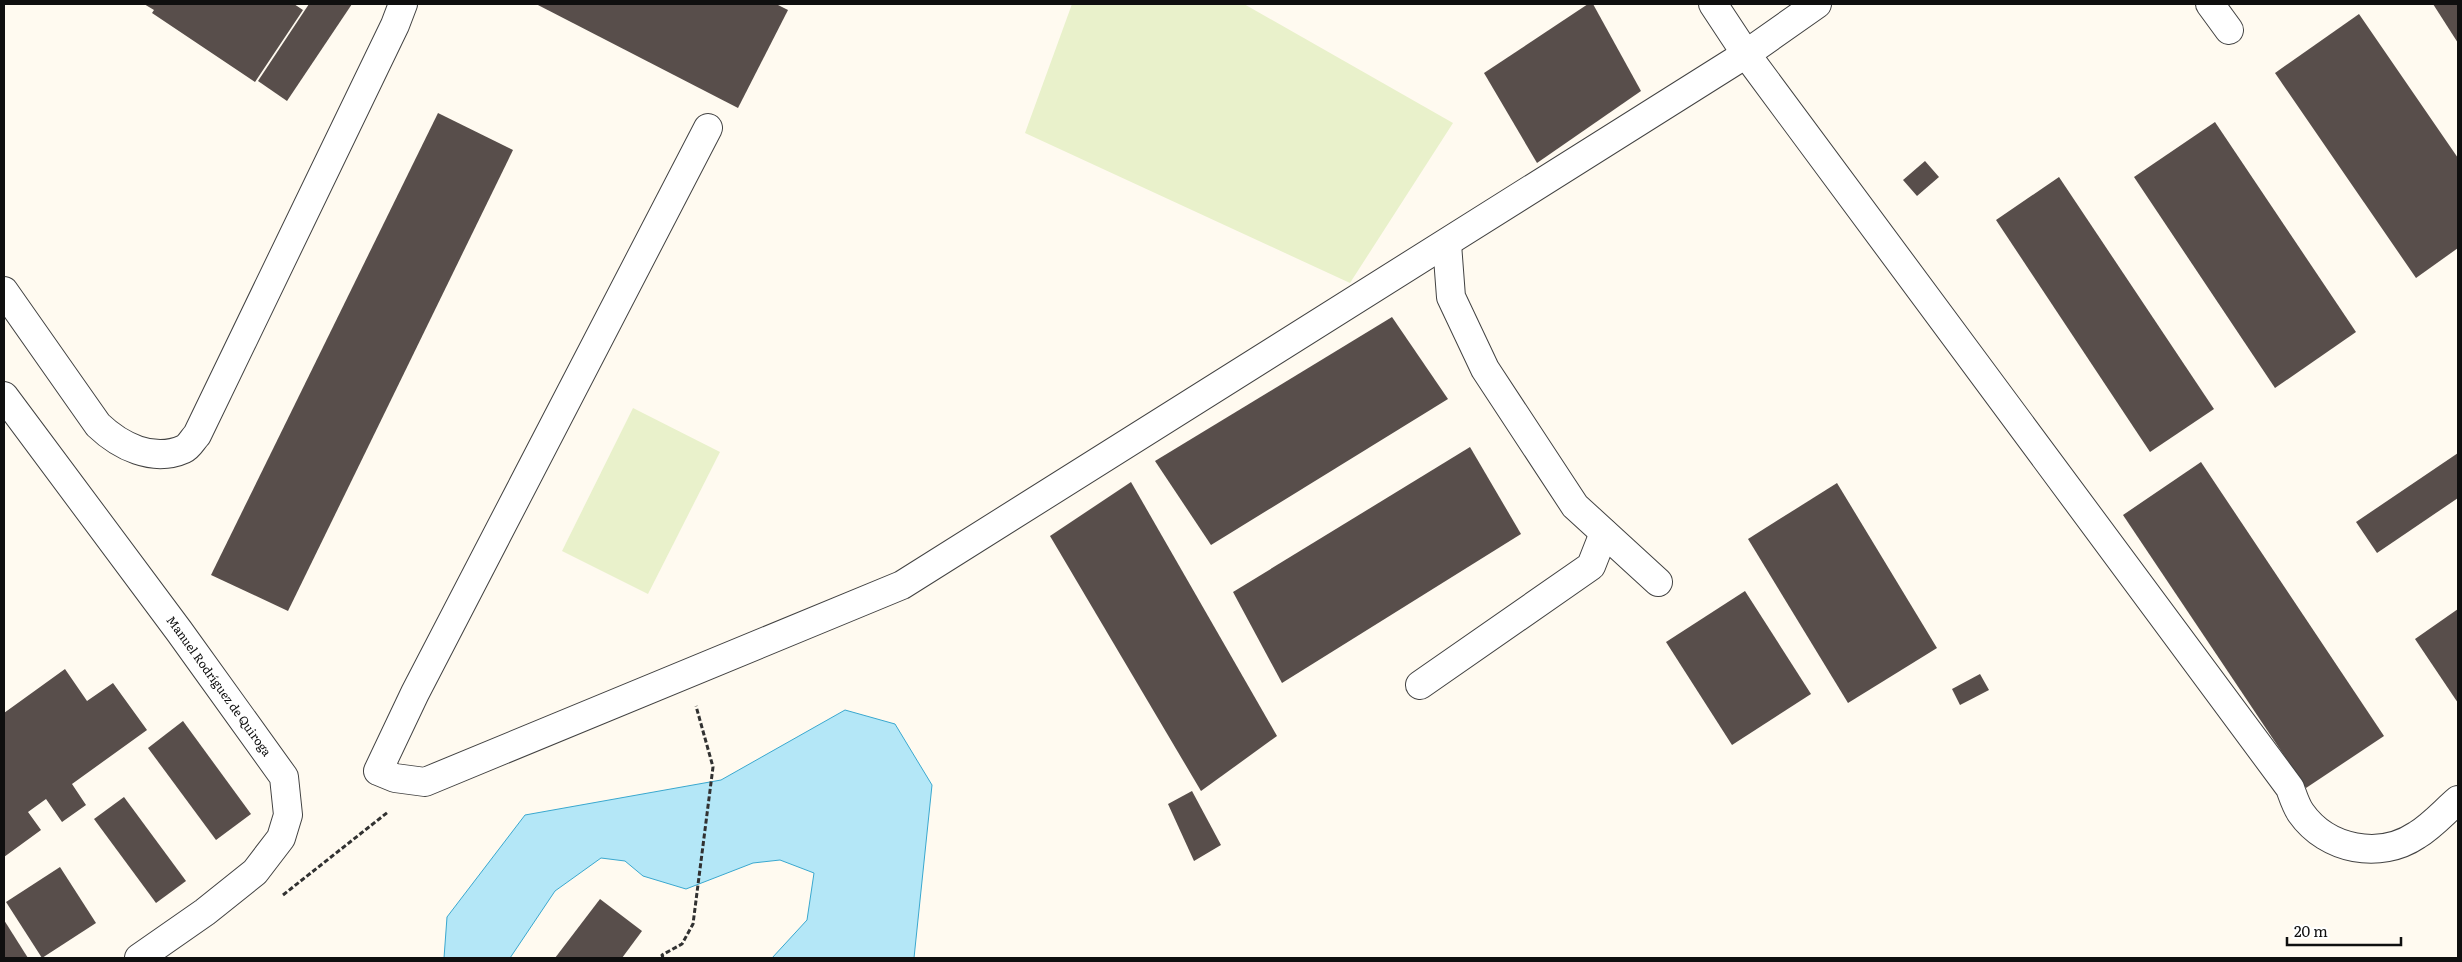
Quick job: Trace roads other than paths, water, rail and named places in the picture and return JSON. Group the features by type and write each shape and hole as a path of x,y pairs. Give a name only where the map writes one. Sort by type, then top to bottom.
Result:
{"street":[{"path":"4,292 98,425 109,436 137,451 170,453 186,449 201,426 391,34 403,4"},
{"path":"1713,4 1746,54 2290,788 2301,812 2318,831 2341,845 2367,850 2394,846 2418,835 2458,800"},
{"path":"708,128 420,685 378,771 395,778 425,782 902,585 1447,244 1746,54 1817,4"},
{"path":"2210,4 2229,30"},
{"path":"1447,244 1451,297 1485,368 1574,506 1658,582"},
{"name":"Manuel Rodríguez de Quiroga","path":"8,410 179,631 284,777 288,815 281,838 255,872 205,912 139,958"},
{"path":"1420,685 1591,566 1604,533"}],"water":[{"path":"845,710 895,724 932,785 914,958 772,958 807,920 814,873 780,860 753,863 686,889 643,876 625,861 601,858 555,891 510,958 444,958 447,917 525,815 721,780"}]}
